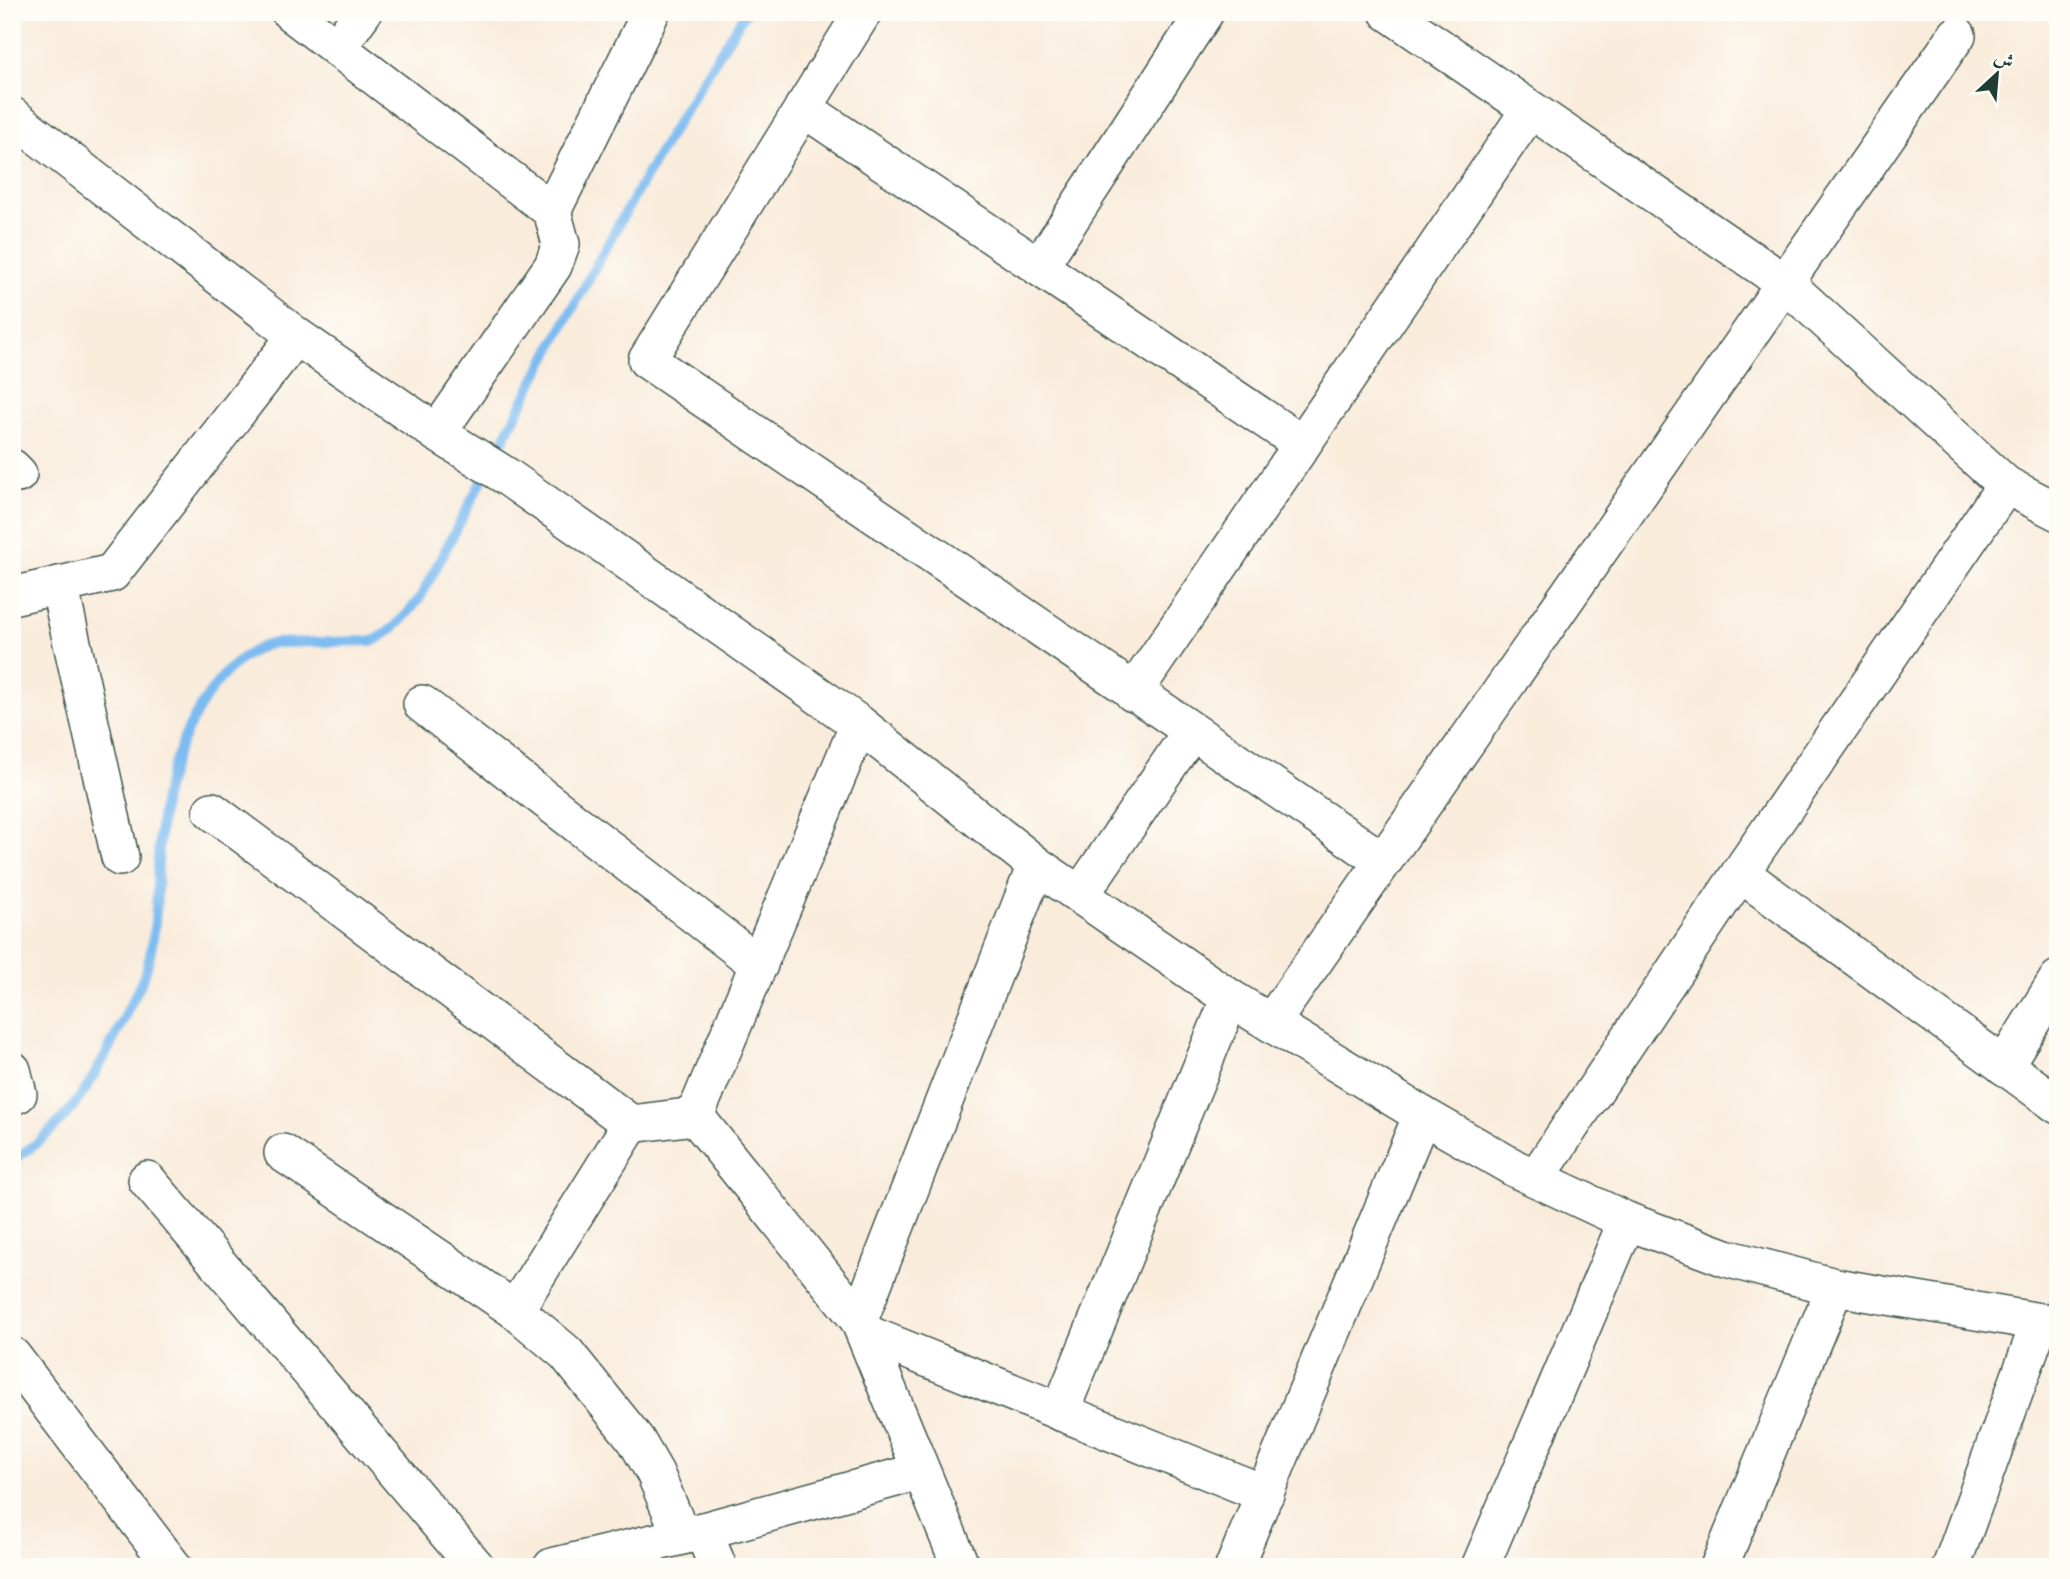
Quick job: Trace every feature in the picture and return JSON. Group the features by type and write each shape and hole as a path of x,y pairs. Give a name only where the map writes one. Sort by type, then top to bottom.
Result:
{"street":[{"path":"290,12 552,211 561,244 553,266 450,439"},
{"path":"337,48 363,12"},
{"path":"552,211 650,12"},
{"path":"863,12 647,360 1383,861"},
{"path":"1039,267 1205,12"},
{"path":"1388,12 1529,111 1785,283 2006,485 2058,512"},
{"path":"1271,1023 1957,35"},
{"path":"803,108 1302,444"},
{"path":"1133,693 1529,111"},
{"path":"12,116 296,336 506,476 859,724 1036,865 1230,998 1422,1115 1536,1178 1627,1221 1726,1258 1835,1287 2049,1324 1951,1567"},
{"path":"12,596 112,573 296,336"},
{"path":"1536,1178 1740,873 2006,485"},
{"path":"60,585 120,857"},
{"path":"422,704 760,965"},
{"path":"695,1116 859,724"},
{"path":"1080,895 1191,732"},
{"path":"212,811 632,1124 695,1116"},
{"path":"863,1327 1036,865"},
{"path":"1740,873 2058,1105"},
{"path":"2004,1066 2058,979"},
{"path":"1060,1412 1230,998"},
{"path":"1234,1567 1422,1115"},
{"path":"695,1116 863,1327 961,1567"},
{"path":"515,1310 632,1124"},
{"path":"283,1153 515,1310 566,1353 613,1407 692,1533 718,1567"},
{"path":"147,1180 476,1567"},
{"path":"1480,1567 1627,1221"},
{"path":"1719,1567 1835,1287"},
{"path":"863,1327 1060,1412 1265,1494"},
{"path":"12,1356 173,1567"},
{"path":"552,1567 692,1533 921,1471"}],"waterway":[{"path":"12,1160 50,1132 80,1097 104,1058 142,980 155,926 163,803 176,757 200,708 232,667 252,652 273,643 373,641 393,628 415,605 616,228 746,12"}]}
